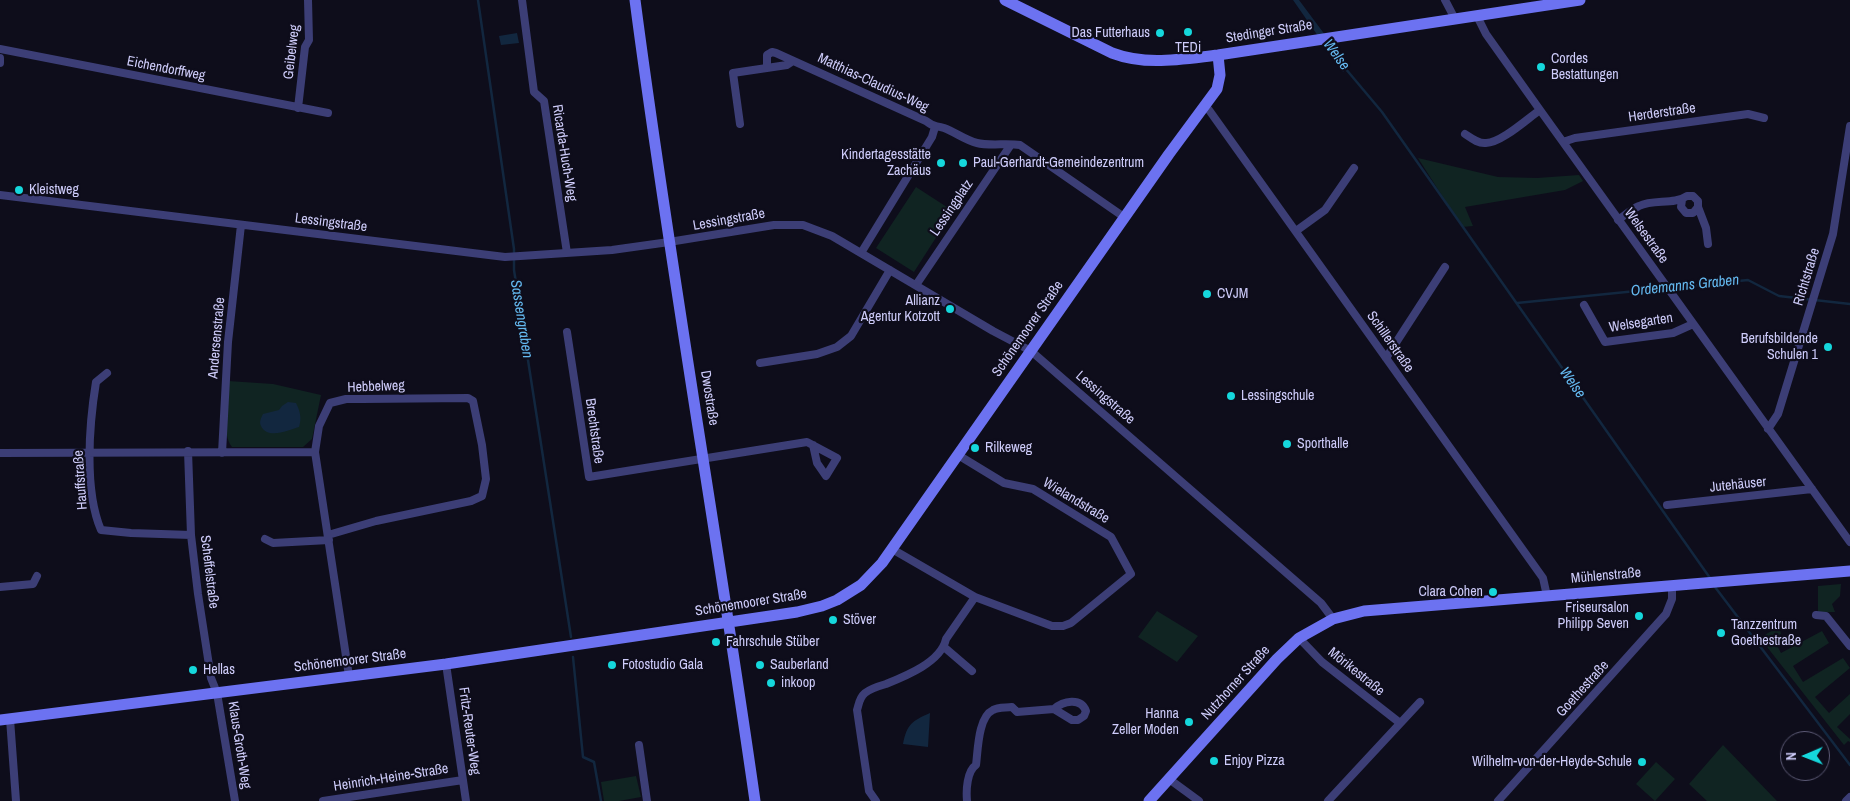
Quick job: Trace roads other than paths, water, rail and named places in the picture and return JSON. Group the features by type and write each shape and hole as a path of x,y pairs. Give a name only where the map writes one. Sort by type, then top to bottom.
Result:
{"street":[{"name":"Geibelweg","path":"298,108 304,46 309,40 308,0"},
{"name":"Ricarda-Huch-Weg","path":"522,0 534,92 544,101 567,253"},
{"name":"Dwostraße","path":"634,0 669,242 755,801"},
{"name":"Stedinger Straße","path":"1005,0 1083,40 1125,58 1141,61 1218,55 1580,0"},
{"path":"1445,0 1455,19"},
{"name":"Welsestraße","path":"1477,16 1486,34 1850,542"},
{"name":"Eichendorffweg","path":"0,49 298,108 328,112"},
{"name":"Matthias-Claudius-Weg","path":"767,68 768,56 772,52 918,117 935,128 942,127 978,143 1020,145 1124,217"},
{"name":"Schönemoorer Straße","path":"5,720 446,664 808,610 837,600 861,585 882,563 1124,217 1204,107 1219,82 1218,55"},
{"path":"0,58 0,63"},
{"path":"740,124 733,73 787,65 794,61"},
{"name":"Schillerstraße","path":"1204,107 1209,110 1543,578 1547,596"},
{"path":"1465,134 1485,144 1496,141 1540,110"},
{"name":"Herderstraße","path":"1563,142 1575,138 1748,114 1764,118"},
{"name":"Richtstraße","path":"1768,429 1778,414 1833,234 1850,126"},
{"path":"861,253 932,137 935,128"},
{"name":"Lessingplatz","path":"916,285 1010,146"},
{"path":"1296,231 1325,210 1354,168"},
{"name":"Lessingstraße","path":"0,195 505,258 612,250 774,225 804,225 832,236 993,331 1031,351 1321,603 1333,619"},
{"path":"0,195 0,201"},
{"path":"1618,220 1639,206 1654,202 1682,200 1687,196 1693,196 1698,201 1698,207 1706,228 1708,244"},
{"path":"1682,200 1681,207 1686,213 1693,213 1698,207"},
{"name":"Andersenstraße","path":"222,453 228,342 240,225"},
{"path":"1386,358 1445,267"},
{"path":"760,363 817,354 837,347 851,336 890,270"},
{"name":"Welsegarten","path":"1584,305 1605,342 1673,334 1693,324"},
{"name":"Brechtstraße","path":"567,332 589,477 703,459"},
{"name":"Hauffstraße","path":"107,373 96,382 91,416 91,484 96,519 101,530 191,535"},
{"name":"Hebbelweg","path":"315,452 319,426 330,403 346,399 468,398 473,401 482,445 486,479 482,496 471,501 376,520 329,538"},
{"path":"703,459 807,442 813,444"},
{"name":"Scheffelstraße","path":"188,451 191,535 198,594 211,678 217,693"},
{"path":"0,453 315,452 349,676"},
{"name":"Wielandstraße","path":"892,549 975,597 1042,624 1052,626 1063,626 1071,623 1131,574 1111,537 1033,489 1004,483 958,455"},
{"name":"Jutehäuser","path":"1667,505 1812,489"},
{"path":"265,539 273,543 329,538"},
{"name":"Mühlenstraße","path":"1364,611 1850,571"},
{"path":"0,587 33,584 37,576"},
{"name":"Goethestraße","path":"1498,801 1663,618 1671,606 1672,586"},
{"path":"876,801 869,791 857,710 859,700 866,692 899,678 930,661 944,647 946,639 975,597"},
{"name":"Nutzhorner Straße","path":"1149,801 1299,638 1333,619 1364,611"},
{"path":"1816,615 1826,616 1850,646"},
{"name":"Mörikestraße","path":"1299,638 1322,662 1400,723"},
{"path":"944,647 972,671"},
{"name":"Fritz-Reuter-Weg","path":"446,664 466,801"},
{"name":"Klaus-Groth-Weg","path":"217,693 235,801"},
{"path":"1328,801 1420,702"},
{"path":"967,801 966,792 972,768 976,764 983,722 987,714 994,709 1012,707 1017,712 1054,709"},
{"path":"5,720 16,801"},
{"path":"639,745 647,801"},
{"name":"Heinrich-Heine-Straße","path":"323,801 463,780"},
{"path":"1169,780 1199,801"},
{"path":"1846,801 1850,797"}],"water":[{"path":"1293,0 1299,0 1349,67 1343,72"},
{"path":"517,33 519,43 501,45 499,36"},
{"path":"288,402 296,403 300,418 299,427 279,433 264,430 260,423 263,414 279,410"},
{"path":"930,713 928,747 903,744 906,732 911,724"}],"waterway":[{"name":"Sassengraben","path":"478,0 514,249 514,270 571,637"},
{"name":"Welse","path":"1345,68 1382,112 1710,578"},
{"name":"Ordemanns Graben","path":"1671,288 1748,280 1779,296 1850,304"},
{"name":"Ordemanns Graben","path":"1517,303 1666,288"},
{"name":"Welse","path":"1715,587 1850,765"},
{"name":"Sassengraben","path":"573,657 583,757 594,762 601,801"}],"place":[{"name":"TEDi","path":"1188,32"},
{"name":"Das Futterhaus","path":"1160,33"},
{"name":"Cordes Bestattungen","path":"1541,67"},
{"name":"Kindertagesstätte Zachäus","path":"941,163"},
{"name":"Paul-Gerhardt-Gemeindezentrum","path":"963,163"},
{"name":"Kleistweg","path":"19,190"},
{"name":"CVJM","path":"1207,294"},
{"name":"Allianz Agentur Kotzott","path":"950,309"},
{"name":"Berufsbildende Schulen 1","path":"1828,347"},
{"name":"Lessingschule","path":"1231,396"},
{"name":"Sporthalle","path":"1287,444"},
{"name":"Rilkeweg","path":"975,448"},
{"name":"Clara Cohen","path":"1493,592"},
{"name":"Friseursalon Philipp Seven","path":"1639,616"},
{"name":"Stöver","path":"833,620"},
{"name":"Tanzzentrum Goethestraße","path":"1721,633"},
{"name":"Fahrschule Stüber","path":"716,642"},
{"name":"Fotostudio Gala","path":"612,665"},
{"name":"Sauberland","path":"760,665"},
{"name":"Hellas","path":"193,670"},
{"name":"inkoop","path":"771,683"},
{"name":"Hanna Zeller Moden","path":"1189,722"},
{"name":"Enjoy Pizza","path":"1214,761"},
{"name":"Wilhelm-von-der-Heyde-Schule","path":"1642,762"}]}
